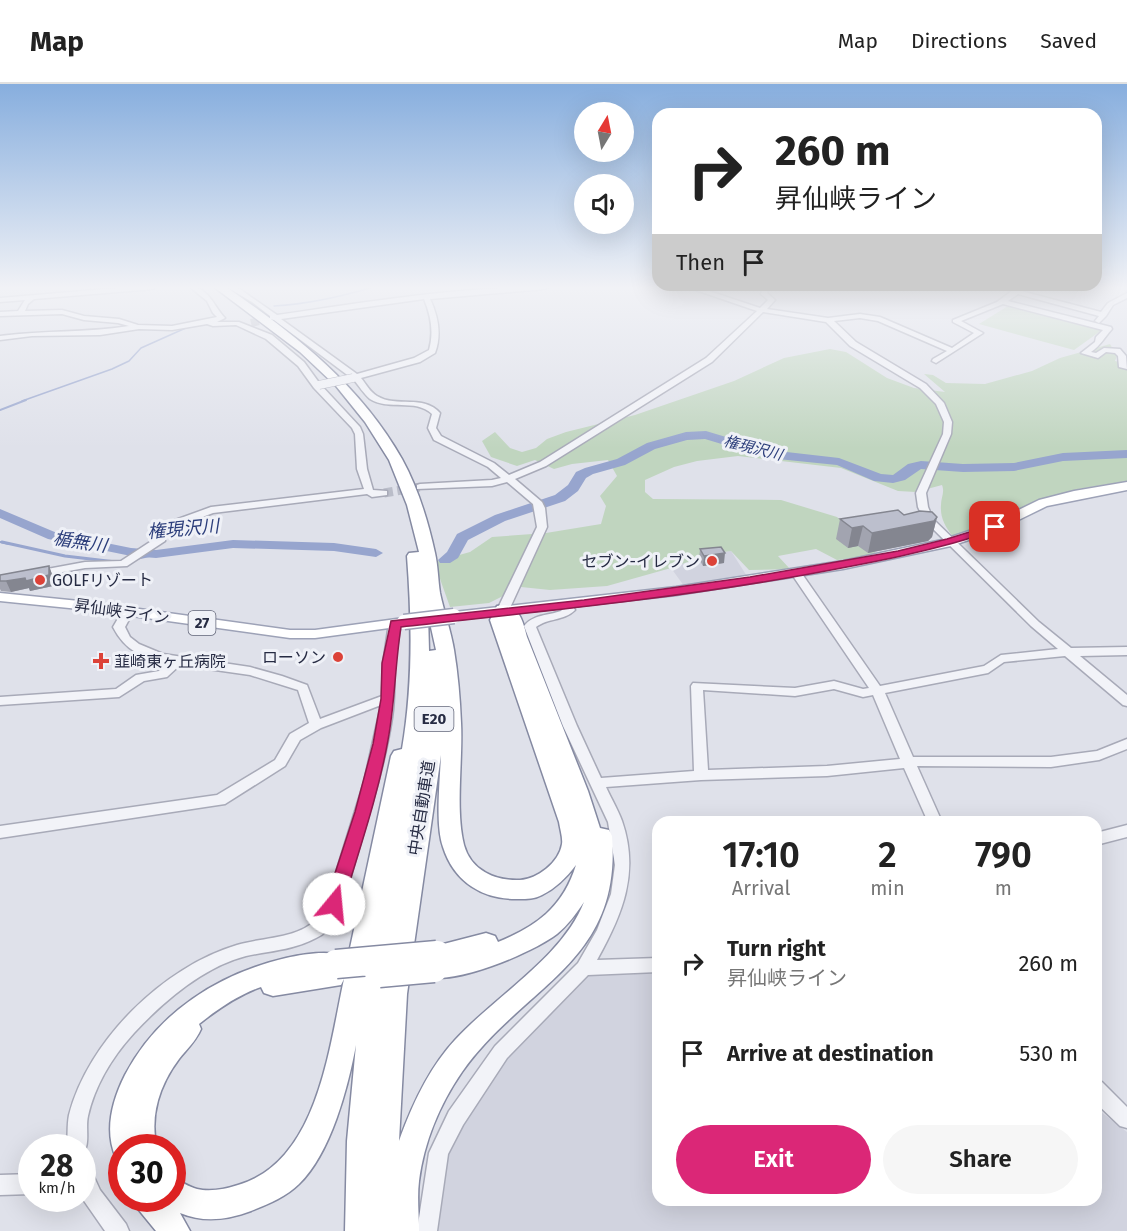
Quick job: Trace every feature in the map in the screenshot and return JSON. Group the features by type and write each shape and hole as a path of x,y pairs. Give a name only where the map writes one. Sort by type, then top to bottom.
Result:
{"highway":[{"name":"中央自動車道","path":"281,341 325,380 354,412 386,462 404,511 417,566 421,652 417,720 383,928 366,1060 361,1141 360,1231"},
{"name":"中央自動車道","path":"292,341 346,390 382,435 397,460 416,509 434,599 434,719 394,992 388,1057 384,1137 385,1231"},
{"path":"434,599 445,650 451,723 450,802 453,845 461,863 472,876 490,887 508,890 533,889 555,875 568,859 573,844 570,822 529,687"},
{"path":"125,1134 128,1100 142,1068 158,1044 194,1011 216,996 294,967 335,970 435,962 454,965 530,940 557,922 574,900 585,876 591,844 589,834 578,794 499,620 503,610"},
{"path":"186,1199 196,1204 233,1203 260,1191 289,1173 308,1146 321,1120 337,1074 348,1028 421,652"},
{"path":"404,1231 404,1181 411,1150 444,1076 463,1049 577,937 594,906 601,878 602,837 583,787 529,687"},
{"path":"142,1134 141,1117 146,1089 158,1067 187,1030 228,1003 257,990 335,970"},
{"path":"160,1212 175,1231"}],"main road":[{"name":"昇仙峡ライン","path":"0,597 52,601 290,634 315,634 687,590 796,573 951,542 995,527 1044,502 1127,486"}],"street":[{"path":"274,341 301,364 356,427 359,434 362,469 369,491"},
{"path":"305,341 380,401 419,405 433,409 436,413 432,428 437,438 491,465 539,505 542,527 503,610"},
{"path":"318,386 417,360 432,351 435,341"},
{"path":"420,487 482,484 508,479 556,457 700,366 731,341"},
{"path":"849,341 923,386 935,396 948,422 947,434 921,493 922,507 929,520 1035,624 1127,702"},
{"path":"929,341 951,350"},
{"path":"936,361 967,341"},
{"path":"1099,341 1085,353 1098,356 1104,350 1116,351 1122,356 1122,365 1127,367"},
{"path":"23,577 85,565 113,566 128,562 161,539 160,529 211,510 369,491 372,494 384,493"},
{"path":"796,573 878,692 932,816"},
{"path":"428,1231 440,1153 456,1118 501,1052 584,968 604,932 619,894 623,865 615,822 570,726 530,626 537,620 565,614 570,610 567,605"},
{"path":"127,612 119,627 125,639 150,653 178,661 234,668 303,688 316,725"},
{"path":"77,1134 80,1108 91,1080 128,1026 162,997 193,974 210,965 235,952 310,935 325,922 334,904 363,812 380,744 388,699 389,663 400,623"},
{"path":"701,775 697,686 795,692 834,685 863,693 878,692 988,669 1001,659 1068,652 1127,651"},
{"path":"0,701 118,693 140,678 163,674 178,661"},
{"path":"0,832 220,800 280,763 295,737 316,725 388,699"},
{"path":"597,783 701,775 827,771 910,763 1051,762 1099,755 1127,744"},
{"path":"1102,837 1127,831"},
{"path":"584,968 652,965"},
{"path":"1102,1095 1127,1119"},
{"path":"0,1185 18,1184"},
{"path":"96,1203 119,1231"}],"shaded area":[{"path":"731,551 750,581 687,590 671,568 710,554"},
{"path":"652,973 652,1206 1102,1206 1102,1113 1127,1132 1127,1231 438,1231 448,1155 481,1093 507,1056 588,976"}],"green space":[{"path":"1039,341 1087,341 1074,350"},
{"path":"1110,344 1117,356 1115,361 1127,364 1127,481 1078,489 953,537 941,514 942,485 916,492 898,491 841,468 738,456 697,461 674,467 645,480 645,492 653,499 781,500 837,517 878,555 837,560 816,549 778,556 790,569 749,570 731,551 710,554 607,586 550,590 521,587 489,603 450,607 434,562 470,552 492,537 546,533 601,524 606,506 600,496 617,476 608,460 572,464 554,469 535,460 517,466 491,457 482,441 495,432 510,448 522,452 536,448 547,439 566,432 635,415 734,381 784,358 830,349 846,352 887,378 914,388 945,392 924,374 933,375 946,383 985,384 1032,371 1060,358"}],"building":[{"path":"898,510 904,515 920,511 932,512 937,517 934,521 872,533 863,526 852,528 840,519"},
{"path":"721,547 725,553 704,556 700,549"},
{"path":"49,566 49,575 26,581 25,578 0,581 0,575"}],"waterway":[{"path":"22,401 112,369 129,361 141,348 158,341"},
{"path":"0,410 26,400"},
{"name":"権現沢川","path":"445,560 453,555 462,537 500,518 560,498 573,488 581,475 621,462 651,446 686,436 706,435 768,454 839,462 879,478 893,479 900,477 912,467 921,465 963,468 1014,467 1063,457 1127,454"},
{"name":"権現沢川","path":"0,513 53,536 131,552 156,554 233,544 334,547 376,553"},
{"name":"楯無川","path":"0,542 9,544"},
{"name":"楯無川","path":"2,542 65,556 116,562"},
{"name":"楯無川","path":"138,558 156,554"}],"tunnel":[{"path":"384,493 420,487"}],"place":[{"name":"セブン-イレブン","path":"712,561"},
{"name":"GOLFリゾート","path":"40,580"},
{"name":"ローソン","path":"338,657"},
{"name":"韮崎東ヶ丘病院","path":"101,661"}],"route":[{"path":"334,904 363,812 380,744 388,699 389,663 395,624 486,612 584,603 750,581 898,554 951,542 995,527"}]}
